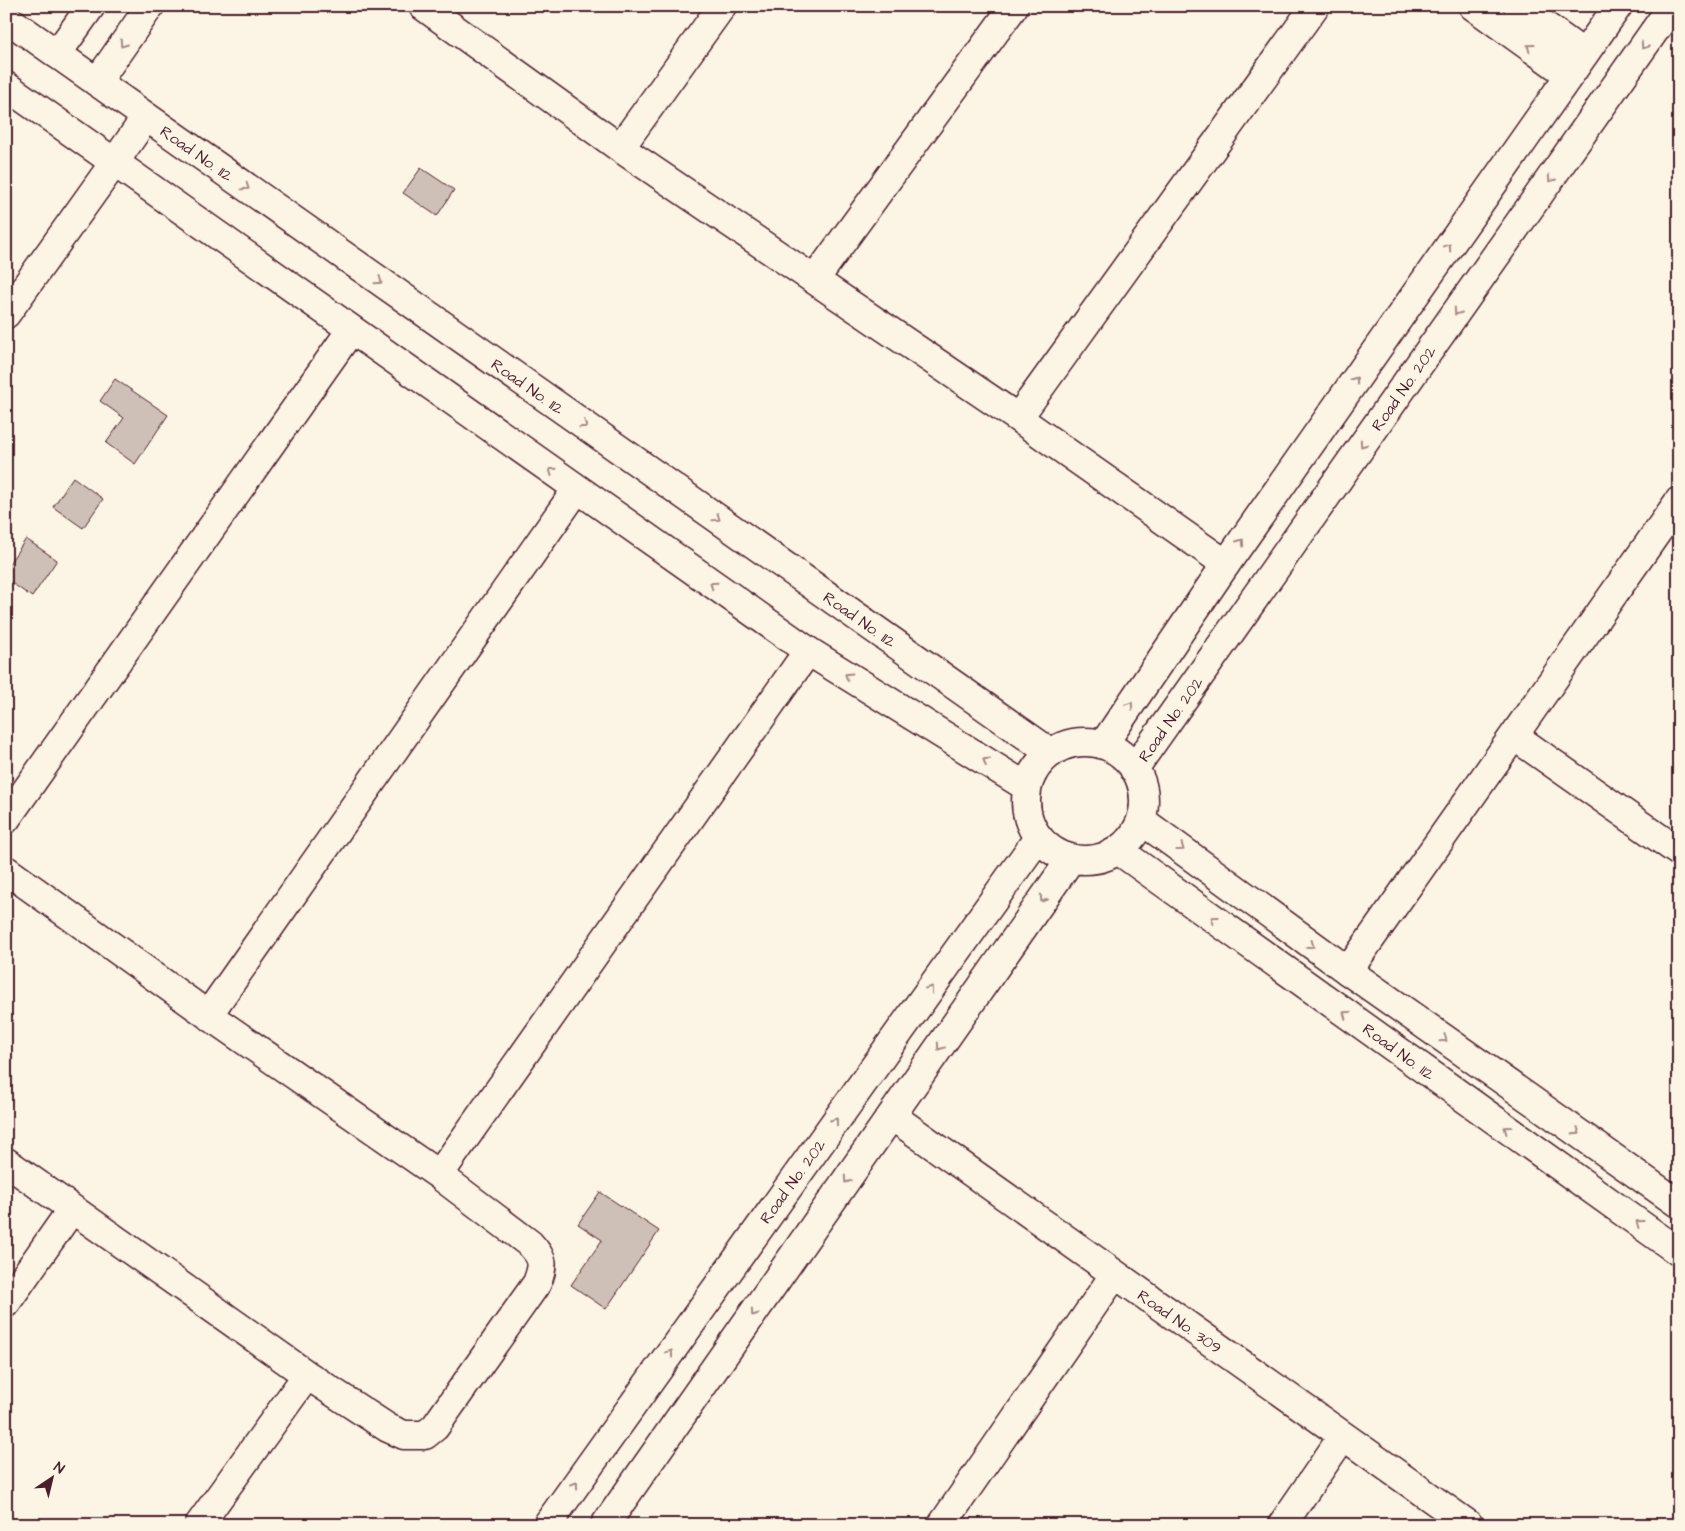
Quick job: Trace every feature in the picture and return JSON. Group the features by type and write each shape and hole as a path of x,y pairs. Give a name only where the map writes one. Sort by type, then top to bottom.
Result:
{"street":[{"path":"57,54 91,6"},
{"path":"96,82 150,6"},
{"path":"620,148 722,6"},
{"path":"815,279 1014,6"},
{"path":"1018,418 1315,6"},
{"path":"1473,6 1576,65"},
{"path":"1518,6 1576,65"},
{"path":"1103,746 1226,564 1618,6"},
{"name":"Road No. 202","path":"1134,769 1672,6"},
{"path":"431,8 620,148 1018,418 1226,564"},
{"name":"Road No. 112","path":"6,18 1051,753"},
{"path":"6,86 808,651 1027,787"},
{"path":"6,314 146,117"},
{"path":"6,819 351,330"},
{"path":"208,1016 577,489"},
{"path":"1348,971 1678,504"},
{"path":"440,1175 808,651"},
{"path":"1514,736 1679,852"},
{"path":"1085,742 1103,746 1121,755 1134,769 1141,785 1144,802 1141,820 1132,837 1118,850 1096,860 1071,859 1053,851 1038,838 1029,822 1025,804 1027,787 1036,768 1051,753 1067,745 1085,742"},
{"path":"1141,820 1348,971 1679,1204"},
{"name":"Road No. 202","path":"547,1525 1038,838"},
{"name":"Road No. 112","path":"1118,850 1679,1252"},
{"path":"605,1525 1071,859"},
{"path":"6,870 208,1016 440,1175 530,1244 541,1256 542,1268 538,1282 435,1427 425,1435 404,1435 388,1428 307,1375 6,1162"},
{"name":"Road No. 309","path":"892,1116 1469,1525"},
{"path":"6,1303 72,1209"},
{"path":"942,1525 1115,1274"},
{"path":"199,1525 307,1375"},
{"path":"1282,1525 1343,1436"}],"building":[{"path":"421,168 454,190 437,216 403,193"},
{"path":"115,379 168,415 135,464 106,443 124,418 100,401"},
{"path":"73,477 103,499 83,528 53,507"},
{"path":"26,539 57,560 32,597 6,579 6,568"},
{"path":"600,1192 659,1231 606,1309 571,1285 602,1240 578,1224"}]}
